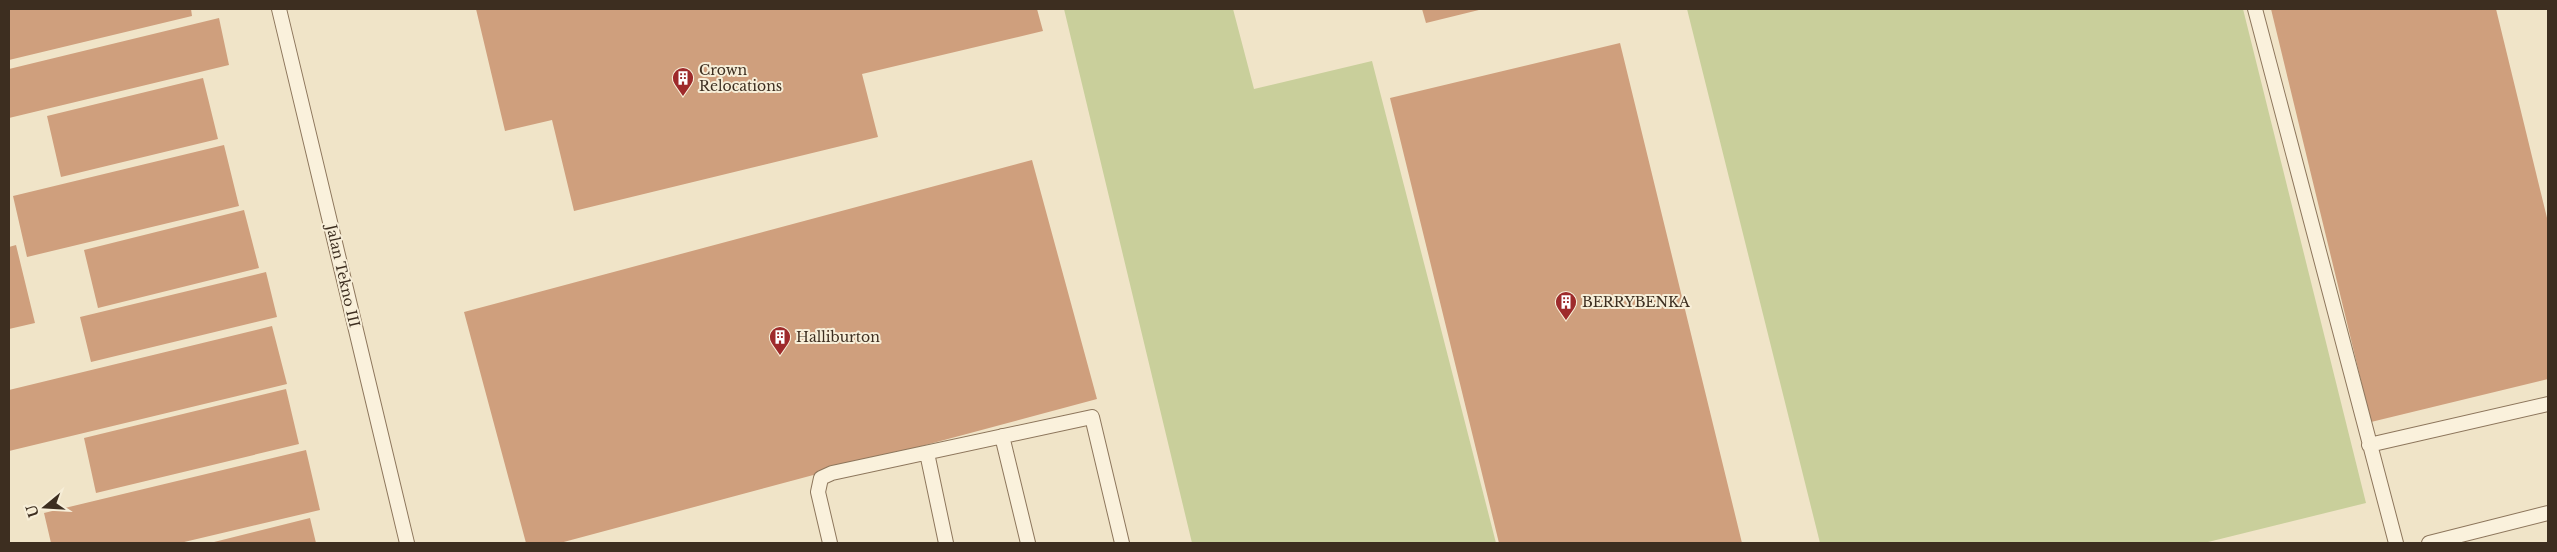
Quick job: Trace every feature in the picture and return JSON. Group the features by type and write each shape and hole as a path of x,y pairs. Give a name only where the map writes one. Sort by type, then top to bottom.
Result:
{"lane":[{"name":"Jalan Tekno III","path":"279,9 407,543"},
{"path":"2255,9 2396,543"},
{"path":"2369,445 2548,404"},
{"path":"830,543 818,492 821,478 832,473 1092,417 1122,543"},
{"path":"1002,436 1028,543"},
{"path":"926,453 946,543"},
{"path":"2429,543 2548,513"}],"green space":[{"path":"1064,9 1233,9 1254,89 1372,61 1496,543 1192,543"},
{"path":"1687,9 2243,9 2366,503 2204,543 1820,543"}],"building":[{"path":"9,9 191,9 192,16 9,60"},
{"name":"Crown Relocations","path":"476,9 1037,9 1043,31 862,74 878,137 574,211 552,120 505,131"},
{"path":"1422,9 1483,9 1426,23"},
{"path":"2271,9 2496,9 2548,222 2548,379 2371,422"},
{"path":"219,18 229,65 9,118 9,69"},
{"name":"BERRYBENKA","path":"1620,43 1742,543 1499,543 1390,98"},
{"path":"203,78 218,139 61,177 47,116"},
{"path":"224,145 239,206 27,257 13,196"},
{"name":"Halliburton","path":"1032,160 1097,399 560,543 526,543 464,312"},
{"path":"244,210 259,268 98,308 84,250"},
{"path":"16,245 35,323 9,329 9,247"},
{"path":"266,272 277,317 91,362 80,317"},
{"path":"272,326 287,384 9,451 9,390"},
{"path":"286,389 299,444 96,493 84,438"},
{"path":"306,450 320,510 180,543 51,543 44,513"},
{"path":"310,518 316,543 210,543"}],"place":[{"name":"Crown Relocations","path":"683,97"},
{"name":"BERRYBENKA","path":"1566,321"},
{"name":"Halliburton","path":"780,356"}]}
